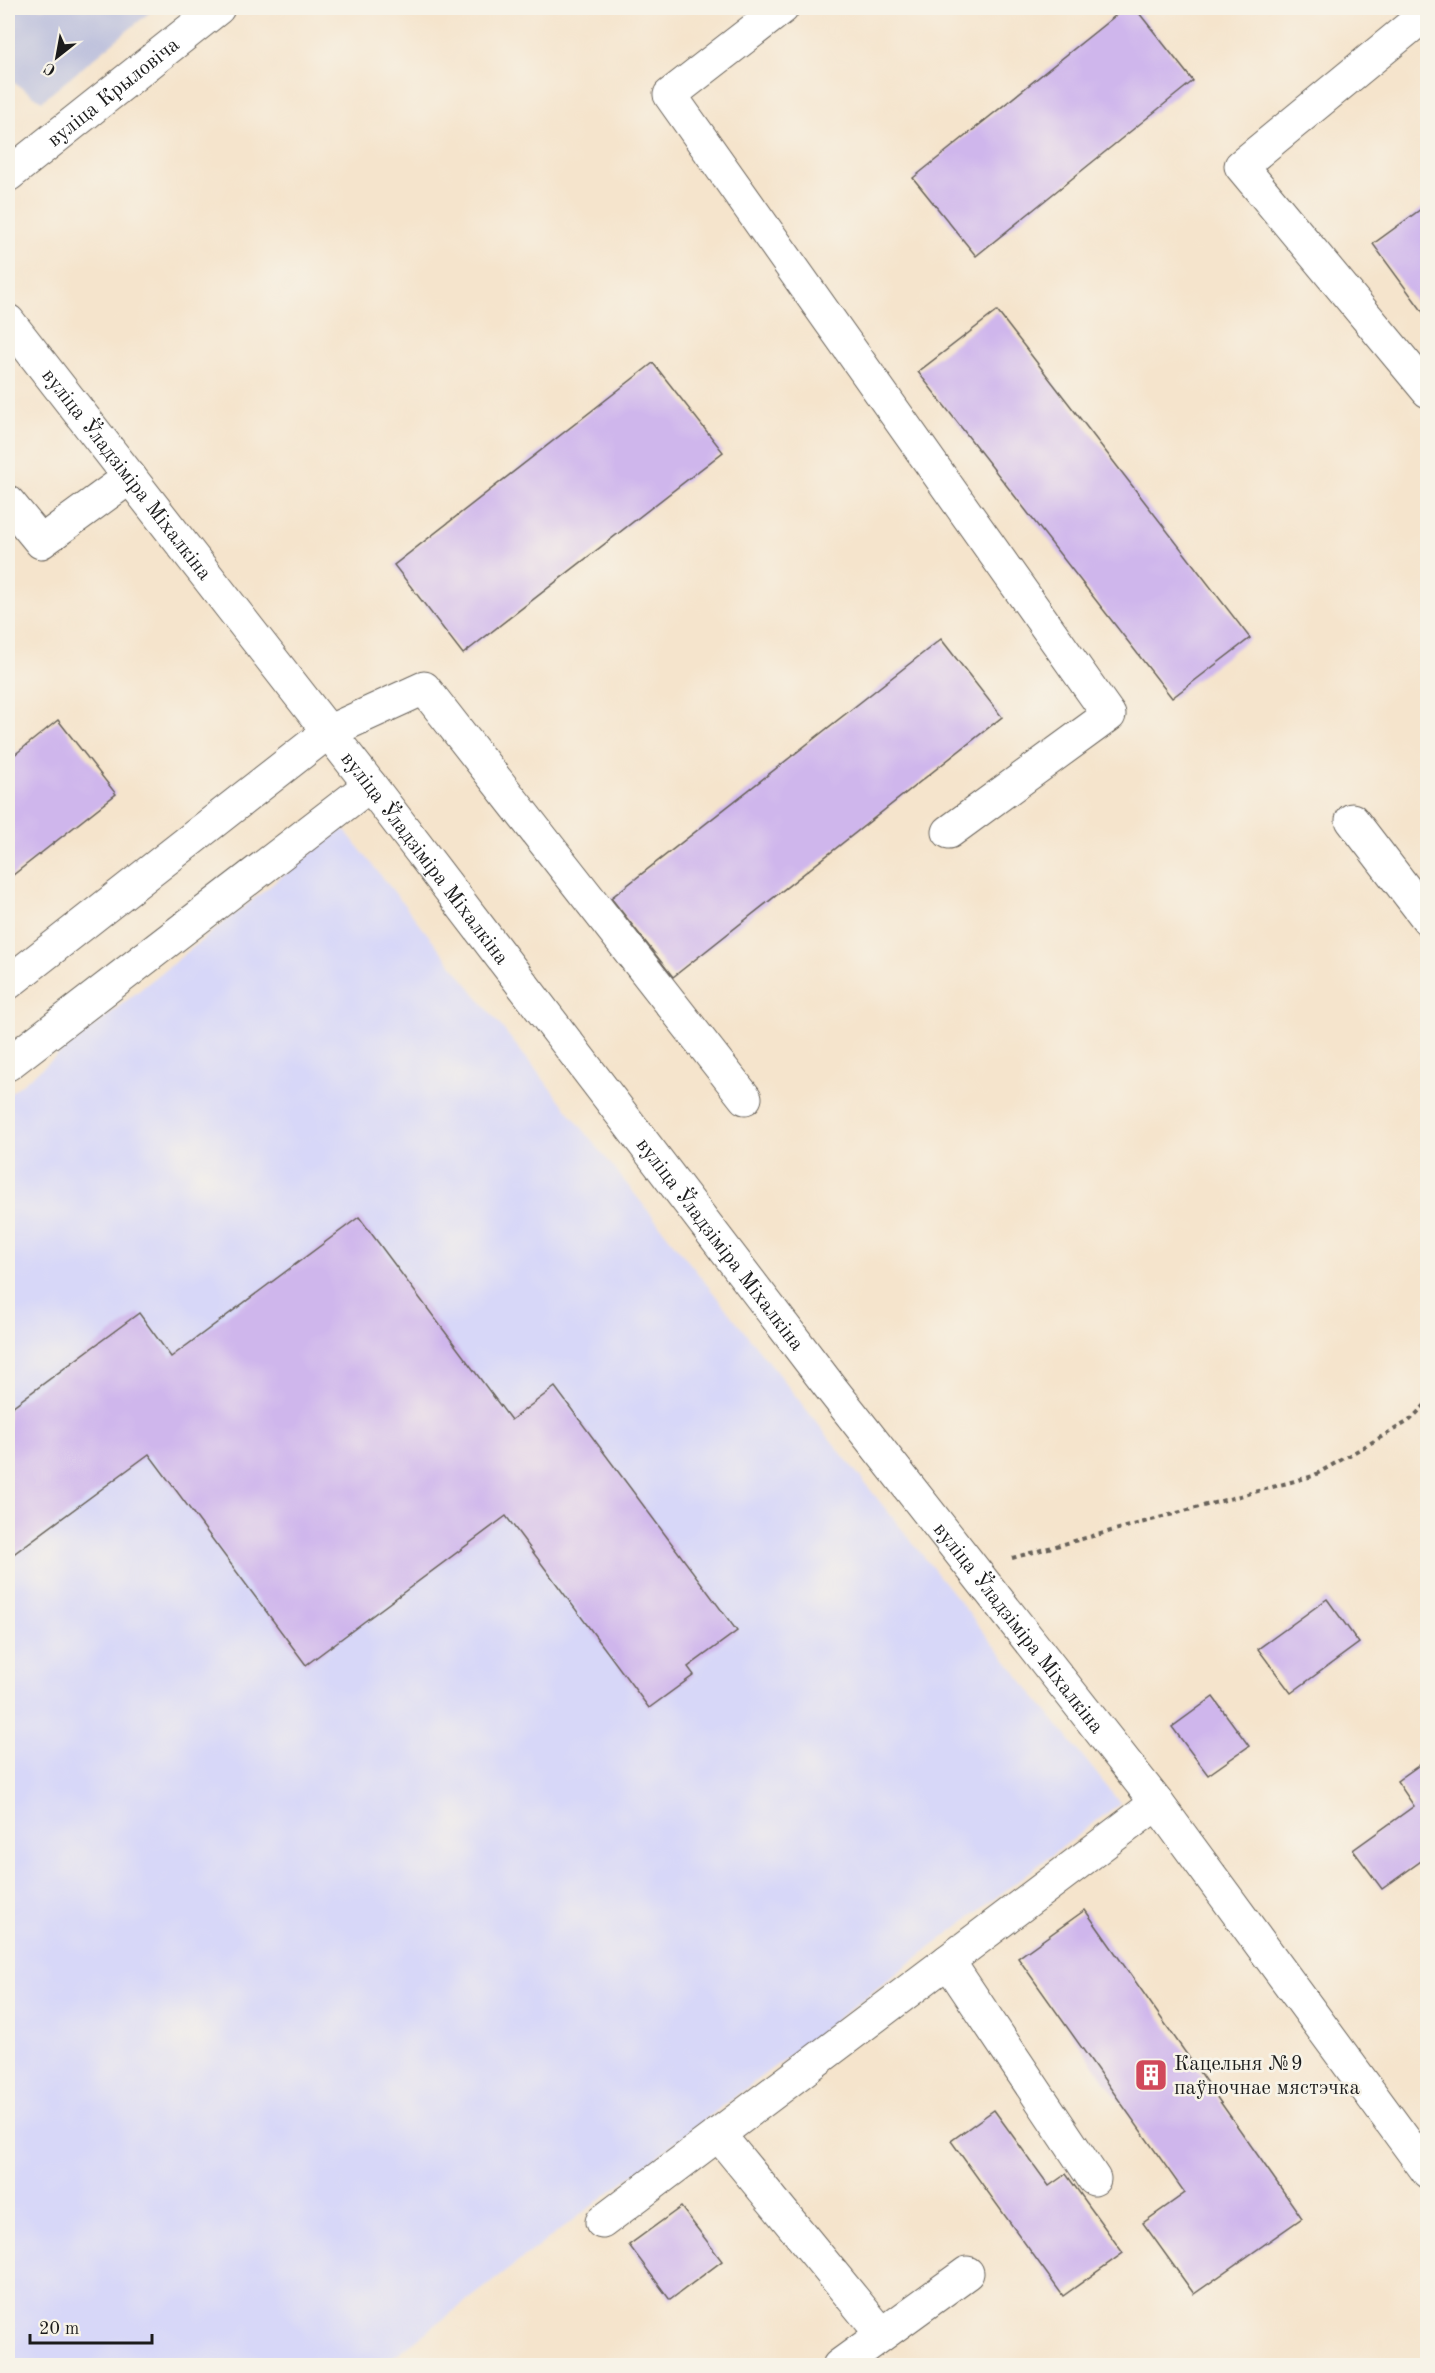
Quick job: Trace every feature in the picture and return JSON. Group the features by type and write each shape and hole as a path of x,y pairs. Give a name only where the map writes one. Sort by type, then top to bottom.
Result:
{"street":[{"name":"вуліца Крыловіча","path":"8,175 218,8"},
{"path":"782,8 670,95 1109,715 949,832"},
{"path":"1428,12 1241,166 1428,392"},
{"name":"вуліца Ўладзіміра Міхалкіна","path":"8,321 370,785 822,1377 1157,1803 1428,2172"},
{"path":"8,502 41,542 130,477"},
{"path":"8,982 328,732 424,688 745,1098"},
{"path":"8,1064 370,785"},
{"path":"1352,820 1428,919"},
{"path":"602,2222 1157,1803"},
{"path":"948,1961 1094,2179"},
{"path":"718,2134 881,2333"},
{"path":"839,2366 881,2333 967,2273"}],"path":[{"path":"973,1569 1313,1476 1409,1421 1428,1402"}],"shaded area":[{"path":"8,8 155,8 42,101 8,79"},
{"path":"343,828 1120,1803 383,2365 8,2366 8,1095"}],"building":[{"path":"1125,8 1135,8 1193,81 976,256 913,178"},
{"path":"1428,204 1428,319 1373,244"},
{"path":"997,311 1250,638 1172,698 918,372"},
{"path":"653,363 723,452 463,654 394,565"},
{"path":"941,639 1002,717 673,977 611,898"},
{"path":"58,720 116,794 8,879 8,760"},
{"path":"359,1217 511,1420 555,1387 737,1631 688,1667 694,1675 649,1708 506,1516 306,1665 149,1454 8,1558 8,1410 139,1313 171,1357"},
{"path":"1327,1599 1359,1643 1291,1693 1258,1649"},
{"path":"1213,1697 1249,1746 1208,1775 1172,1727"},
{"path":"1428,1759 1428,1856 1382,1889 1353,1850 1414,1806 1397,1781"},
{"name":"Кацельня №9 паўночнае мястэчка","path":"1085,1910 1302,2218 1194,2294 1143,2223 1185,2193 1018,1958"},
{"path":"994,2110 1049,2186 1066,2174 1123,2253 1063,2296 951,2141"},
{"path":"681,2207 722,2261 670,2300 629,2245"}],"place":[{"name":"Кацельня №9 паўночнае мястэчка","path":"1151,2075"}]}
